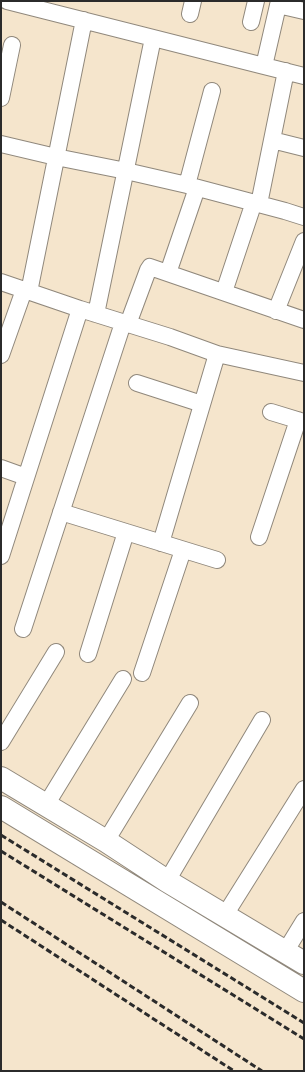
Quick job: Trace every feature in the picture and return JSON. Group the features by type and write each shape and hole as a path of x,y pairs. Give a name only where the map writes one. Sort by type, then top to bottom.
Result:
{"street":[{"path":"7,1 304,76"},
{"path":"251,22 256,1"},
{"path":"264,66 278,3 304,11"},
{"path":"1,355 27,291 84,20"},
{"path":"96,314 153,38"},
{"path":"1,98 12,44"},
{"path":"224,292 257,203 286,71"},
{"path":"168,273 192,186 212,91"},
{"path":"272,140 304,148"},
{"path":"1,144 192,186 304,217"},
{"path":"276,311 304,241"},
{"path":"23,629 125,324 150,267 304,320"},
{"path":"1,282 217,354 304,372"},
{"path":"1,556 80,309"},
{"path":"161,542 217,354"},
{"path":"137,383 202,404"},
{"path":"259,537 301,421 271,412"},
{"path":"1,468 26,477"},
{"path":"61,512 217,560"},
{"path":"88,654 126,532"},
{"path":"142,674 183,550"},
{"path":"1,742 56,652"},
{"path":"46,805 123,678"},
{"path":"106,841 190,703"},
{"path":"167,880 262,720"},
{"path":"1,778 304,963"},
{"path":"225,915 304,789"},
{"path":"1,807 304,991"},
{"path":"285,952 304,921"}],"railway":[{"path":"1,835 304,1023"},
{"path":"1,851 304,1039"},
{"path":"1,902 262,1071"},
{"path":"1,920 234,1071"}]}
